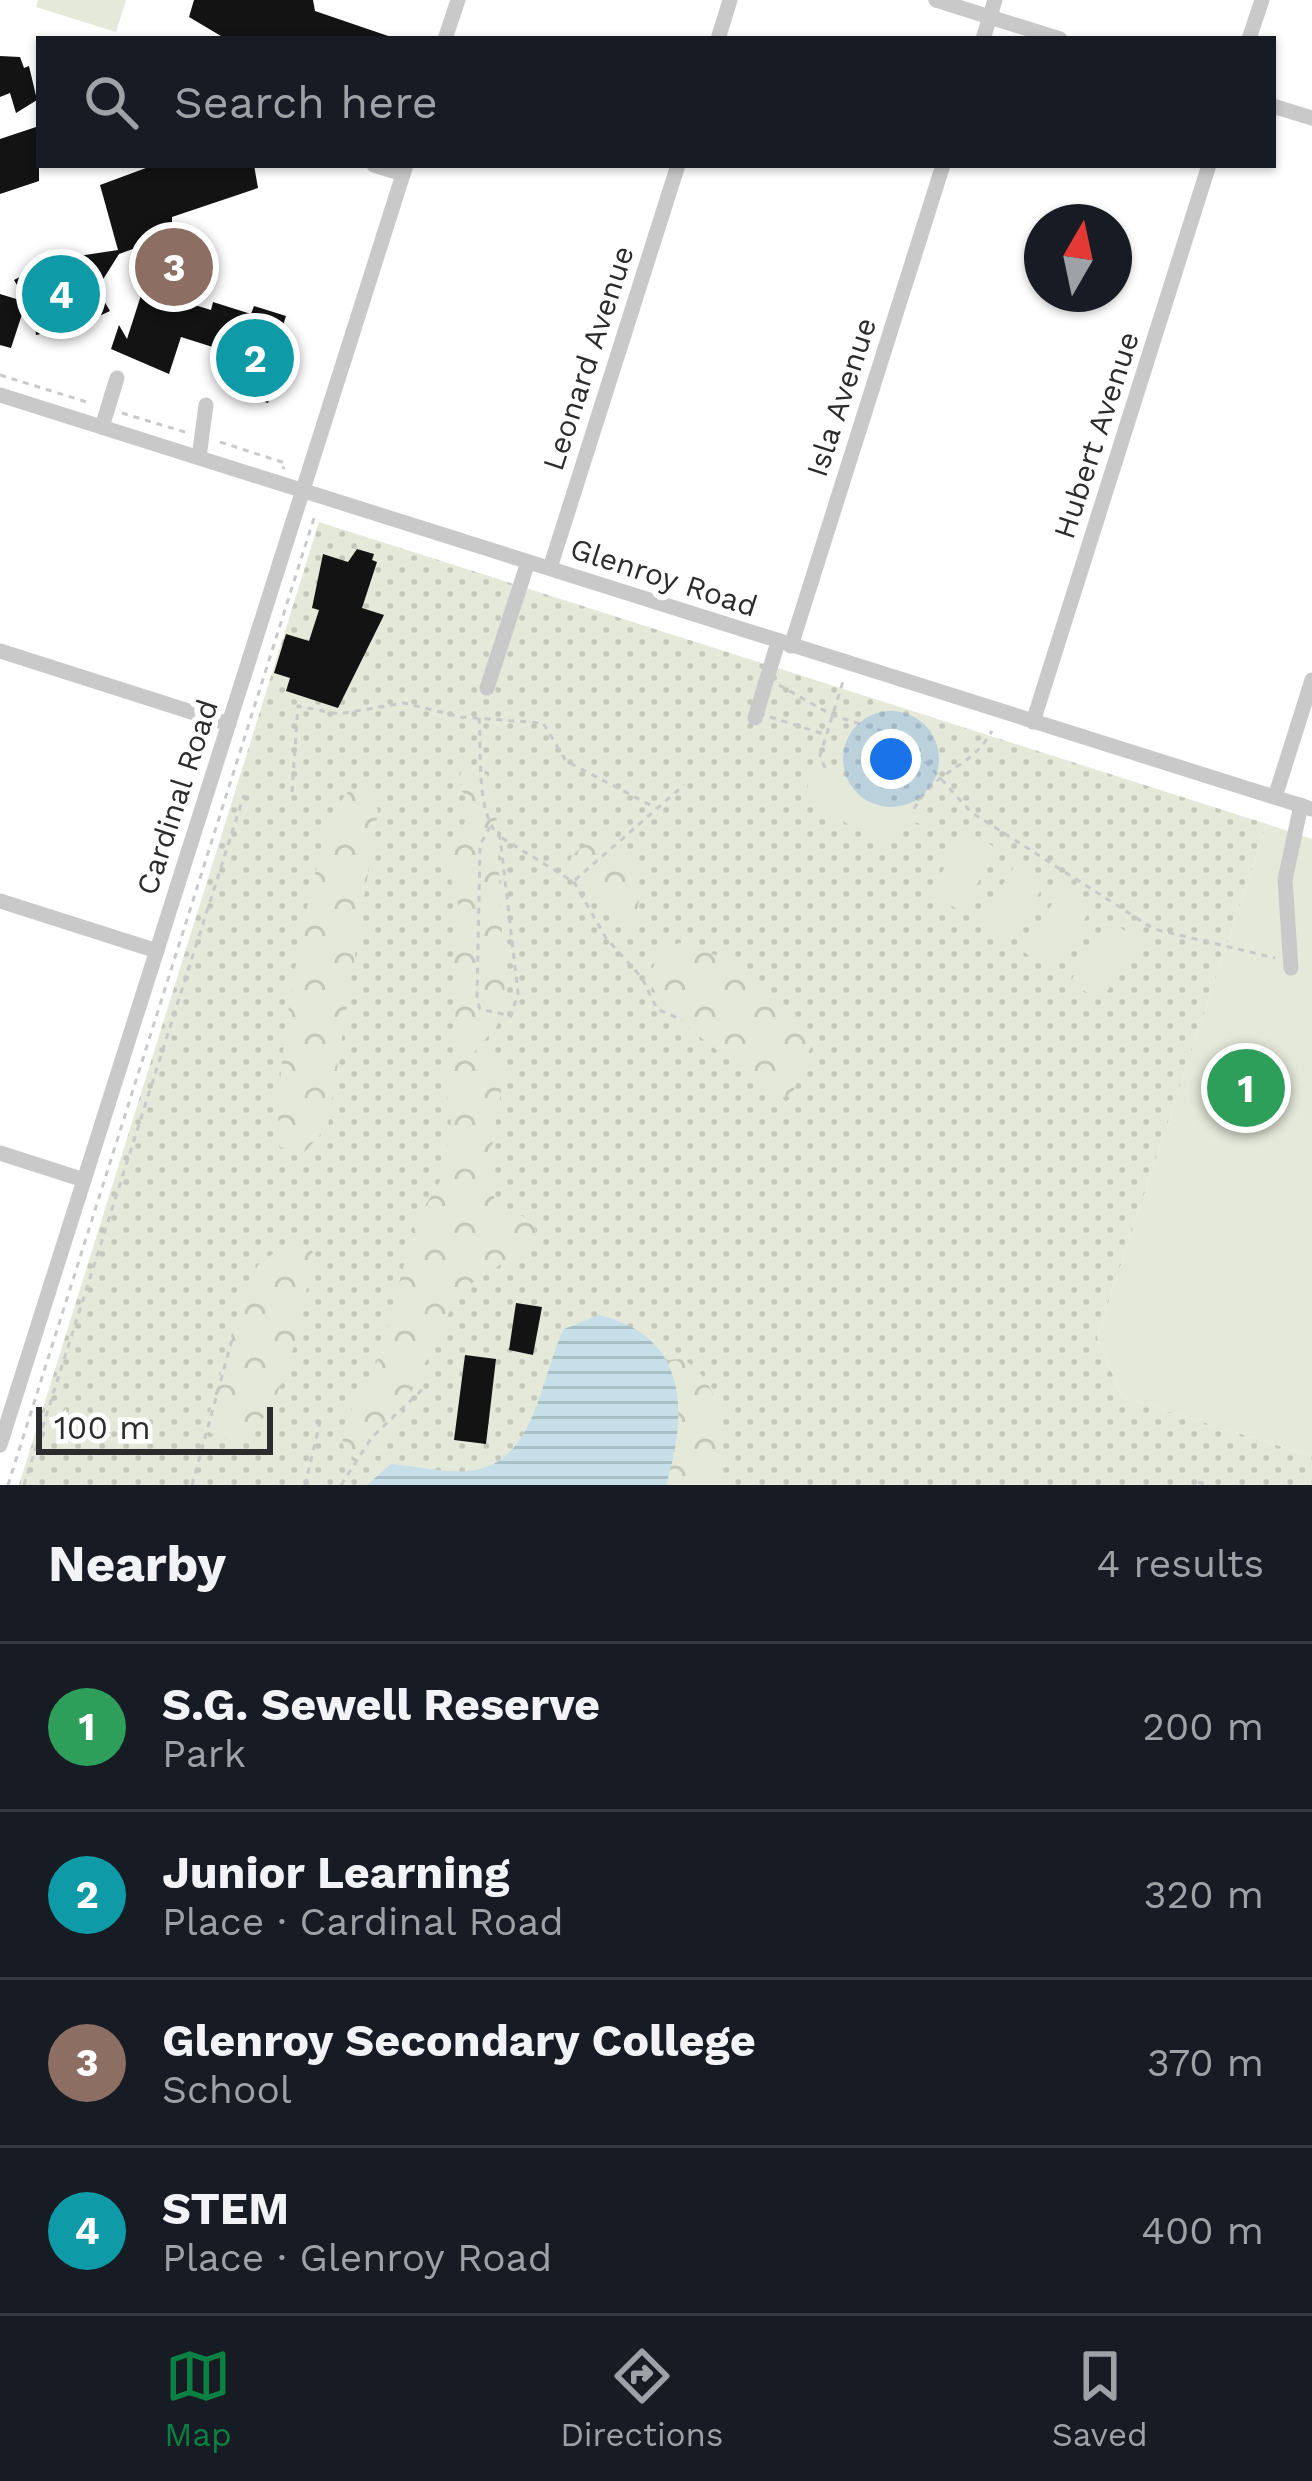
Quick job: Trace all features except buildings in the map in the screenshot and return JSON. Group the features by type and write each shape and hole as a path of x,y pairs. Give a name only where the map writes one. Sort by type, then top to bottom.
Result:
{"street":[{"path":"447,36 458,0"},
{"path":"719,36 730,0"},
{"path":"936,0 993,9 1053,36"},
{"path":"1251,36 1262,0"},
{"path":"1276,107 1312,118"},
{"name":"Leonard Avenue","path":"550,568 677,168"},
{"name":"Isla Avenue","path":"756,716 942,168"},
{"name":"Hubert Avenue","path":"1033,722 1209,168"},
{"name":"Cardinal Road","path":"0,1444 404,169"},
{"path":"102,427 117,378"},
{"name":"Glenroy Road","path":"0,395 1306,807"},
{"path":"199,458 206,406"},
{"path":"487,688 528,562"},
{"path":"0,651 229,724"},
{"path":"1275,797 1312,680"},
{"path":"1290,965 1286,880 1306,807"},
{"path":"0,901 157,951"},
{"path":"0,1153 84,1180"}],"path":[{"path":"0,375 285,463 278,482"},
{"path":"8,1485 315,518 295,513"},
{"path":"825,768 820,756 848,664"},
{"path":"767,678 832,715 904,738 970,812 1154,929 1290,965"},
{"path":"292,792 298,706 338,714 404,703 479,718 530,718 543,723 566,761 656,808"},
{"path":"756,716 826,735"},
{"path":"479,718 490,827 480,845 477,1000 480,1009 502,1018 511,1016 518,993 500,837"},
{"path":"914,809 938,776 973,760 992,731"},
{"path":"574,882 684,784"},
{"path":"24,1485 244,796"},
{"path":"490,827 574,882 606,938 642,978 657,1009 682,1020"},
{"path":"193,1485 233,1336"},
{"path":"341,1485 372,1437 425,1387"},
{"path":"305,1485 320,1422"},
{"path":"1198,1481 1210,1485"}],"green space":[{"path":"38,0 126,0 116,32 36,7"},
{"path":"319,522 1267,824 1097,1337 1122,1397 1312,1456 1312,1485 19,1485"},
{"path":"827,765 839,783 920,810 927,807 927,826 911,821 890,826 891,840 882,846 809,799 807,776"},
{"path":"462,769 485,769 496,807 505,999 497,1026 472,1055 475,1063 491,1056 502,1059 490,1177 501,1211 530,1218 536,1231 527,1247 459,1292 381,1455 359,1461 344,1450 341,1430 379,1358 415,1223 443,1176 451,1121 444,1075 456,1042 454,948 460,912 445,857 448,841 464,824 470,799 457,787"},
{"path":"348,792 367,792 378,810 328,1126 302,1155 280,1147 278,1118 287,1021 320,856"},
{"path":"1267,824 1312,839 1312,1456 1122,1397 1097,1337"},
{"path":"968,831 999,850 960,911 929,892"},
{"path":"600,834 623,850 637,874 639,900 629,925 616,925 569,865 572,855"},
{"path":"1017,862 1047,881 1008,942 978,923"},
{"path":"1061,890 1091,909 1052,970 1022,951"},
{"path":"1109,921 1140,940 1101,1001 1070,982"},
{"path":"679,943 735,966 775,995 805,1026 813,1041 791,1097 776,1097 662,1007 649,979 659,952"},
{"path":"288,1242 302,1242 313,1252 295,1341 269,1409 251,1431 230,1439 205,1429 241,1301 258,1265"},
{"path":"682,1359 707,1382 714,1397 722,1432 723,1485 666,1485 677,1388 667,1360"}],"water":[{"path":"599,1315 628,1325 650,1340 665,1358 674,1380 678,1430 666,1485 367,1485 391,1464 467,1471 490,1465 508,1453 533,1416 564,1329"}],"place":[{"name":"Glenroy Secondary College","path":"174,267"},
{"name":"STEM","path":"61,294"},
{"name":"Junior Learning","path":"255,358"},
{"name":"S.G. Sewell Reserve","path":"1246,1088"}]}
